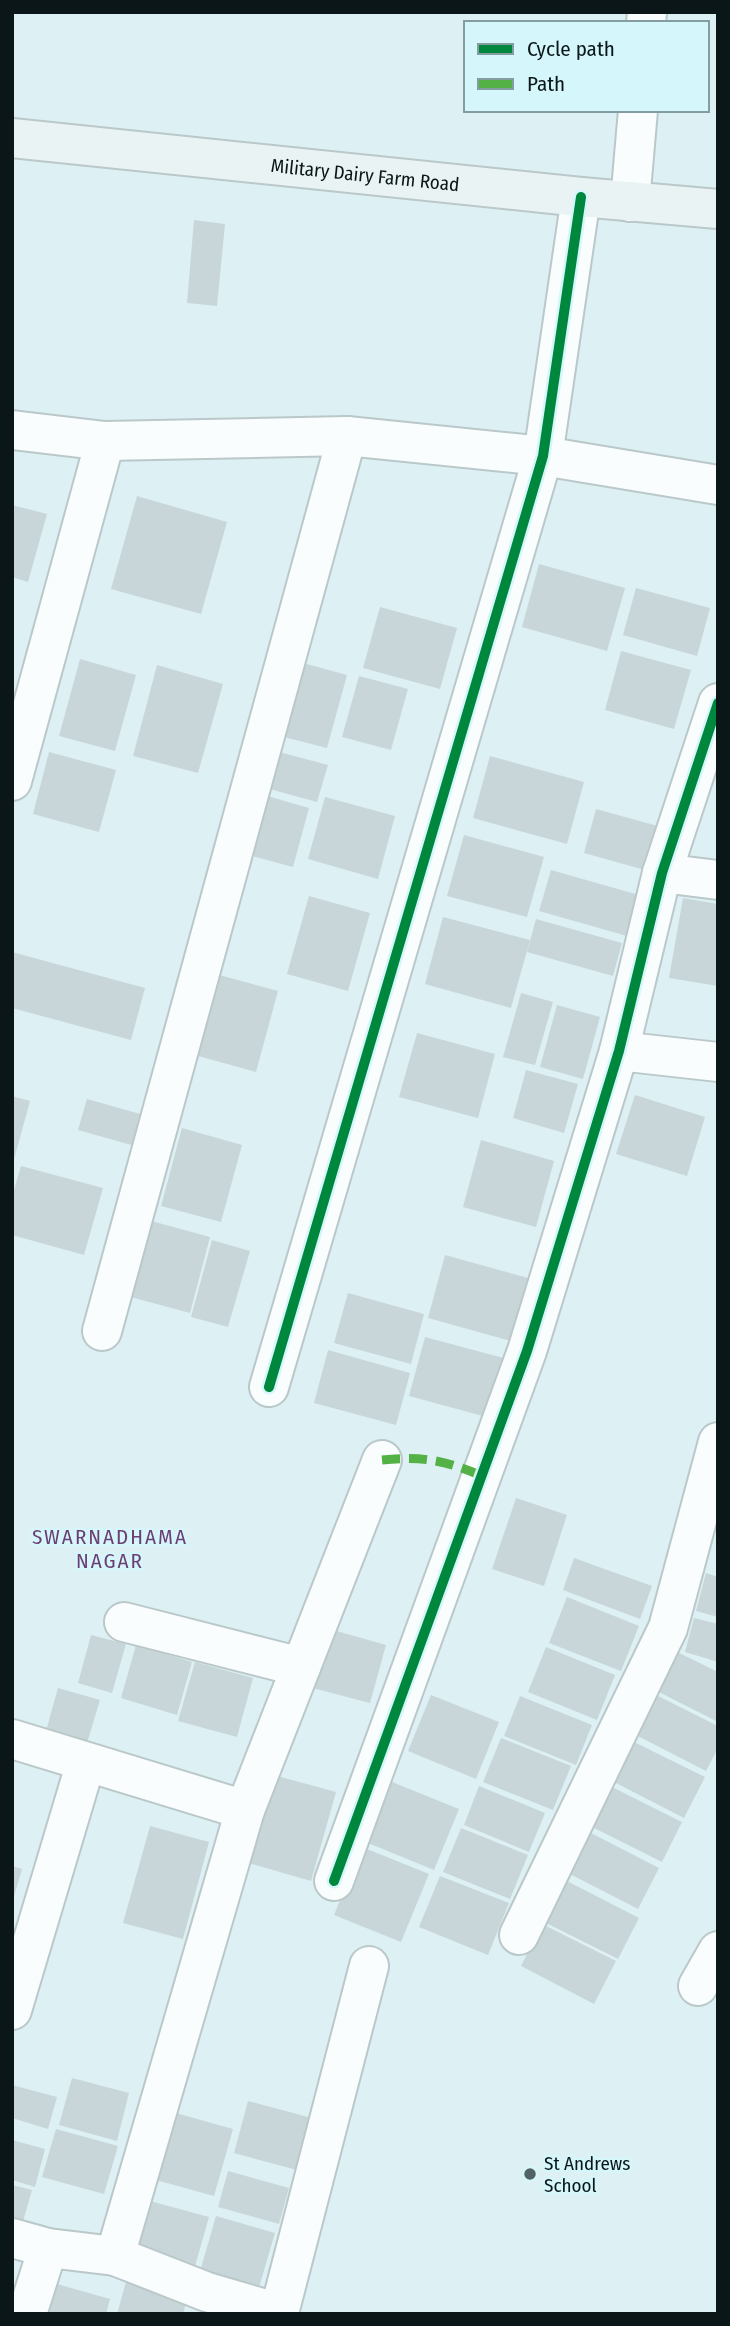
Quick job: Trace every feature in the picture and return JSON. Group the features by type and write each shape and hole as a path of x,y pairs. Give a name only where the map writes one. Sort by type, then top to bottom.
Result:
{"main road":[{"name":"Military Dairy Farm Road","path":"12,138 718,209"}],"street":[{"path":"630,202 638,112"},
{"path":"269,1387 543,456 581,197"},
{"path":"12,430 105,441 347,436 543,456 718,485"},
{"path":"102,1331 347,436"},
{"path":"12,781 105,441"},
{"path":"334,1881 527,1351 619,1051 662,873 718,703"},
{"path":"662,873 718,880"},
{"path":"619,1051 718,1062"},
{"path":"519,1935 668,1628 718,1442"},
{"path":"115,2256 245,1810 382,1460"},
{"path":"124,1622 301,1667"},
{"path":"12,1739 245,1810"},
{"path":"12,2010 86,1762"},
{"path":"698,1986 718,1951"},
{"path":"12,2238 48,2248 115,2256 204,2303 279,2313 369,1965"},
{"path":"27,2314 48,2248"}],"building":[{"path":"194,220 225,224 217,306 187,303"},
{"path":"137,496 227,522 201,614 111,589"},
{"path":"12,505 47,514 28,582 12,577"},
{"path":"539,564 625,588 607,651 522,627"},
{"path":"636,588 710,608 697,656 623,635"},
{"path":"380,607 457,628 440,689 363,668"},
{"path":"621,651 691,670 674,729 605,710"},
{"path":"80,659 136,675 115,751 59,736"},
{"path":"292,660 347,675 327,748 272,734"},
{"path":"157,665 223,684 198,773 133,756"},
{"path":"359,676 408,689 391,750 342,737"},
{"path":"272,750 328,765 317,802 262,787"},
{"path":"49,752 116,770 99,832 33,814"},
{"path":"490,756 584,782 567,844 473,818"},
{"path":"257,793 309,808 293,867 241,853"},
{"path":"325,797 395,816 378,879 308,859"},
{"path":"596,809 665,828 652,872 584,853"},
{"path":"464,835 544,857 527,917 447,896"},
{"path":"551,870 646,897 634,938 539,911"},
{"path":"309,896 370,913 348,991 287,974"},
{"path":"683,898 718,904 718,986 669,978"},
{"path":"443,917 530,940 511,1008 425,984"},
{"path":"536,919 622,943 613,976 527,952"},
{"path":"12,952 145,988 131,1040 12,1008"},
{"path":"212,973 278,991 256,1072 191,1054"},
{"path":"521,993 553,1002 535,1065 503,1057"},
{"path":"557,1005 600,1017 583,1079 540,1067"},
{"path":"417,1033 495,1054 478,1118 399,1097"},
{"path":"526,1070 578,1084 564,1133 513,1118"},
{"path":"635,1095 705,1117 687,1176 616,1154"},
{"path":"12,1096 30,1101 13,1163 12,1163"},
{"path":"87,1099 151,1117 142,1148 78,1130"},
{"path":"182,1128 242,1145 221,1222 161,1206"},
{"path":"481,1140 554,1161 536,1227 463,1207"},
{"path":"21,1166 103,1188 84,1255 12,1235 12,1197"},
{"path":"144,1219 210,1237 190,1313 123,1295"},
{"path":"212,1240 250,1251 228,1327 191,1317"},
{"path":"445,1255 528,1278 511,1341 428,1318"},
{"path":"348,1293 424,1314 411,1364 334,1343"},
{"path":"425,1337 511,1360 494,1419 409,1396"},
{"path":"328,1350 410,1373 396,1425 314,1403"},
{"path":"516,1498 567,1515 544,1586 492,1569"},
{"path":"574,1558 652,1586 640,1619 563,1590"},
{"path":"706,1573 718,1577 718,1617 696,1611"},
{"path":"567,1597 639,1626 621,1671 549,1643"},
{"path":"694,1618 718,1624 718,1662 685,1652"},
{"path":"326,1628 386,1645 370,1703 309,1687"},
{"path":"91,1635 126,1644 112,1693 78,1683"},
{"path":"136,1645 192,1662 177,1715 121,1698"},
{"path":"546,1647 615,1675 597,1720 528,1692"},
{"path":"675,1651 718,1672 718,1722 655,1690"},
{"path":"195,1662 253,1678 237,1737 178,1721"},
{"path":"58,1688 100,1700 87,1743 46,1731"},
{"path":"654,1694 718,1726 718,1748 706,1771 634,1734"},
{"path":"431,1695 499,1722 476,1779 408,1751"},
{"path":"520,1696 592,1725 576,1765 504,1736"},
{"path":"501,1738 571,1766 553,1810 483,1782"},
{"path":"632,1741 705,1777 684,1818 612,1781"},
{"path":"270,1774 336,1792 311,1881 245,1862"},
{"path":"392,1782 459,1809 434,1870 368,1843"},
{"path":"479,1786 545,1813 529,1852 464,1825"},
{"path":"610,1786 682,1822 662,1862 590,1826"},
{"path":"150,1826 209,1842 183,1939 123,1923"},
{"path":"461,1828 528,1855 510,1899 443,1872"},
{"path":"589,1832 659,1868 638,1909 568,1873"},
{"path":"362,1847 429,1874 401,1942 334,1915"},
{"path":"12,1866 22,1869 13,1900 12,1900"},
{"path":"440,1876 509,1903 488,1955 419,1927"},
{"path":"563,1879 639,1918 618,1959 542,1921"},
{"path":"542,1924 616,1961 594,2004 521,1966"},
{"path":"72,2078 129,2093 117,2141 59,2125"},
{"path":"12,2085 57,2097 48,2129 12,2118"},
{"path":"248,2101 312,2118 297,2170 234,2153"},
{"path":"176,2113 233,2129 214,2196 156,2180"},
{"path":"56,2129 118,2146 104,2194 42,2177"},
{"path":"12,2140 45,2149 35,2187 12,2180"},
{"path":"228,2171 289,2188 279,2224 218,2207"},
{"path":"12,2185 32,2190 20,2232 12,2229"},
{"path":"150,2201 209,2217 191,2280 132,2263"},
{"path":"216,2216 275,2233 255,2301 196,2285"},
{"path":"126,2282 187,2299 183,2314 117,2314"},
{"path":"57,2284 110,2299 106,2314 49,2314"}],"marked path":[{"path":"382,1460 433,1460 482,1476"}],"cycle path":[{"path":"269,1387 543,456 581,197"},
{"path":"334,1881 527,1351 619,1051 662,873 718,703"}],"place":[{"name":"St Andrews School","path":"530,2174"}],"district":[{"name":"SWARNADHAMA NAGAR","path":"110,1549"}]}
